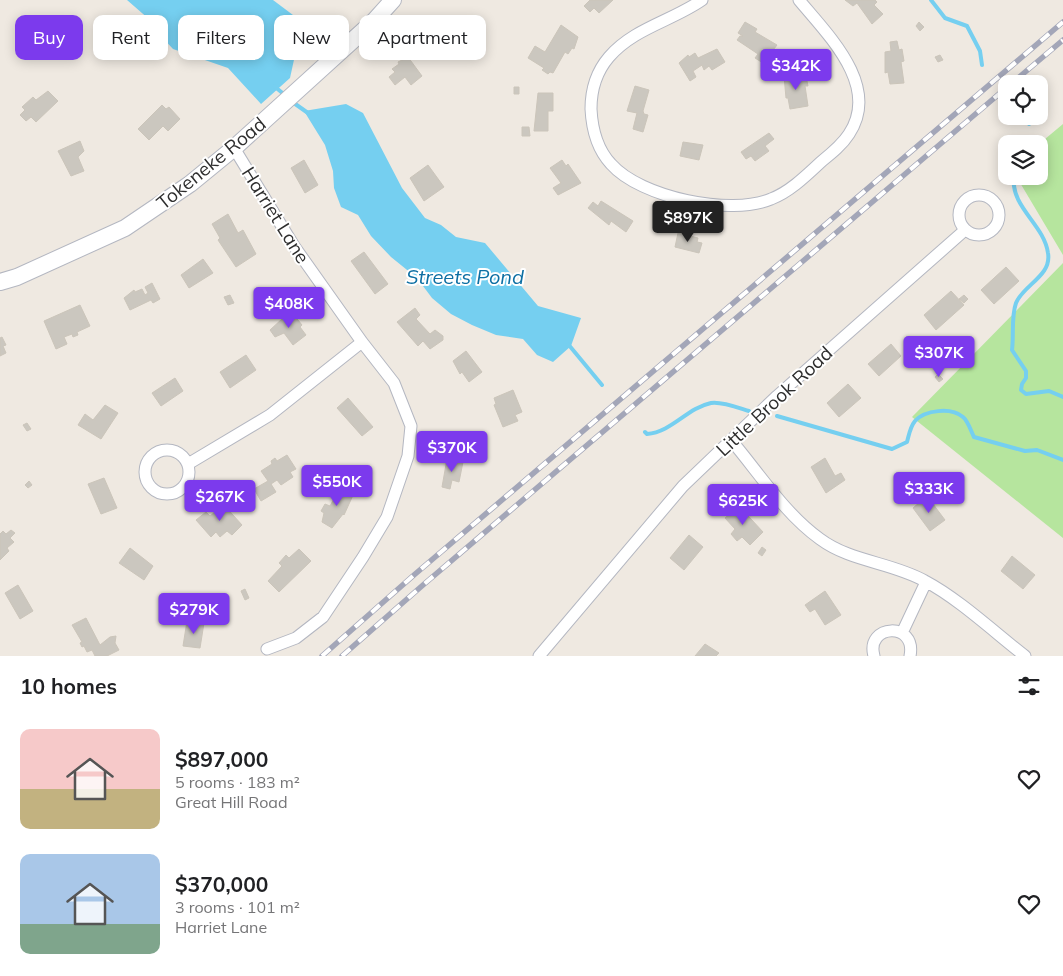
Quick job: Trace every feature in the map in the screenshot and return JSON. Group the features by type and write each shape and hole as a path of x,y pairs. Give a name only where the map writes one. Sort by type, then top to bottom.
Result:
{"main road":[{"name":"Tokeneke Road","path":"0,282 17,277 126,228 190,184 234,148 374,21 393,0"}],"street":[{"path":"702,0 627,40 610,56 601,69 594,86 591,104 592,123 603,153 612,165 625,176 648,188 680,198 720,206 737,207 772,199 790,187 840,145 849,134 857,117 859,101 856,82 849,65 799,0"},
{"name":"Harriet Lane","path":"234,148 294,246 362,342 394,383 411,426 408,456 388,517 323,617 296,638 267,649"},
{"name":"Little Brook Road","path":"539,656 684,486 777,396 965,230"},
{"path":"188,464 270,415 362,342"},
{"path":"731,440 805,527 821,540 855,558 905,571 926,582 1025,656"},
{"path":"902,633 926,582"},
{"path":"874,656 873,645 879,635 891,630 902,633 910,643 910,656"}],"green space":[{"path":"1063,124 1063,255 1021,185 1048,185 1048,136"},
{"path":"1063,263 1063,538 912,417"}],"water":[{"path":"127,0 273,0 293,15 274,15 274,60 294,60 290,78 261,104 228,68 205,60 264,60 264,15 178,15 178,51 168,44 168,15 144,15"},
{"name":"Streets Pond","path":"346,104 363,113 402,188 425,218 441,225 456,237 485,243 538,306 581,318 571,346 553,362 537,355 523,339 496,335 451,314 432,298 417,278 391,257 371,236 358,215 341,207 334,188 333,171 325,145 304,111"}],"building":[{"path":"590,0 613,0 599,13 594,8 590,12 584,6"},
{"path":"845,0 875,0 877,2 874,5 883,14 872,24 857,3 853,6"},
{"path":"745,22 757,29 755,32 777,45 763,63 755,58 758,54 737,40 740,36 743,36 738,33"},
{"path":"919,22 924,27 920,31 916,26"},
{"path":"561,25 578,37 574,49 572,48 568,54 565,52 553,73 550,72 548,74 542,70 544,68 528,58 535,46 545,52"},
{"path":"897,41 899,50 902,49 904,61 901,62 904,83 890,84 888,72 885,73 885,52 891,51 890,42"},
{"path":"717,49 725,62 712,70 709,66 704,70 702,65 693,71 696,77 690,81 679,63 688,55 689,57 695,53 698,58"},
{"path":"940,55 943,60 938,62 935,57"},
{"path":"410,60 422,76 411,85 405,77 395,85 389,77 395,72 392,69 399,64 398,62"},
{"path":"803,73 804,81 807,81 808,86 805,86 808,106 790,109 788,98 786,98 784,76"},
{"path":"635,86 649,90 643,111 644,114 648,115 643,132 633,129 637,113 627,111"},
{"path":"514,87 519,87 519,94 514,94"},
{"path":"48,91 58,101 36,122 31,117 26,121 20,115 25,110 22,107 33,97 36,100"},
{"path":"538,93 553,93 553,111 548,111 548,131 534,131"},
{"path":"162,105 166,109 169,107 180,119 168,131 163,126 149,140 138,129"},
{"path":"522,127 529,127 530,136 522,136"},
{"path":"769,133 774,139 765,146 769,151 755,161 751,156 746,159 741,152"},
{"path":"80,141 84,151 78,157 84,171 71,176 58,151"},
{"path":"683,142 703,145 699,160 680,156"},
{"path":"304,160 318,185 305,193 291,168"},
{"path":"562,160 566,166 568,164 581,183 558,195 553,188 561,183 550,168"},
{"path":"428,165 444,187 424,201 410,178"},
{"path":"601,201 633,221 626,232 611,221 609,225 588,208 593,202 598,206"},
{"path":"228,214 238,233 243,230 256,254 236,267 218,240 220,238 212,224"},
{"path":"678,233 698,238 697,242 702,243 699,253 675,247"},
{"path":"364,252 388,284 375,294 351,261"},
{"path":"203,259 213,273 189,288 181,275"},
{"path":"1006,267 1019,281 994,304 981,290"},
{"path":"152,283 160,299 153,303 151,300 130,310 124,298 134,290 135,292 142,289 145,295 148,293 145,287"},
{"path":"951,291 964,305 936,330 924,315"},
{"path":"230,295 234,303 228,305 224,297"},
{"path":"964,295 968,299 964,303 959,299"},
{"path":"80,305 90,326 77,332 78,335 73,337 72,334 64,337 67,344 56,349 44,321"},
{"path":"415,308 420,315 416,319 430,334 435,330 443,336 443,340 430,349 423,341 418,346 397,322"},
{"path":"293,314 302,325 300,327 306,335 293,345 284,333 275,337 270,330 283,318 285,320"},
{"path":"2,337 6,345 3,346 6,353 0,356 0,338"},
{"path":"891,344 901,356 879,376 868,364"},
{"path":"466,351 482,372 469,382 462,372 460,374 453,361"},
{"path":"246,355 256,370 230,388 220,372"},
{"path":"938,374 943,379 939,382 935,377"},
{"path":"175,378 183,391 161,406 152,393"},
{"path":"848,384 861,398 839,417 827,403"},
{"path":"513,390 522,412 515,415 518,421 503,427 494,405 496,404 494,398"},
{"path":"348,398 373,427 362,436 337,408"},
{"path":"105,405 118,413 101,439 78,425 85,414 93,420"},
{"path":"27,423 31,429 27,431 23,425"},
{"path":"287,455 296,469 290,472 293,477 281,485 277,480 271,484 276,492 261,501 254,489 268,481 261,471 272,464 271,461 275,458 277,461"},
{"path":"825,458 835,476 841,473 845,480 826,493 811,467"},
{"path":"447,459 463,462 459,482 452,480 450,489 442,487"},
{"path":"104,478 117,508 101,514 88,484"},
{"path":"29,481 32,485 28,488 25,485"},
{"path":"341,486 354,493 344,515 332,528 322,522 324,513 321,511 325,504 330,506"},
{"path":"927,496 945,520 930,531 913,508"},
{"path":"224,505 242,525 232,535 227,531 220,537 216,532 211,537 196,520 206,512 210,516"},
{"path":"739,506 763,532 750,545 742,537 737,541 731,534 735,529 725,518"},
{"path":"11,530 15,533 10,538 14,542 7,548 9,551 0,560 0,534 3,531 6,534"},
{"path":"689,535 703,547 684,570 670,558"},
{"path":"762,547 766,550 762,556 758,553"},
{"path":"130,548 153,566 144,580 119,563"},
{"path":"299,549 311,561 279,592 268,581 282,566 279,563 286,555 289,558"},
{"path":"1012,556 1035,575 1023,589 1001,571"},
{"path":"18,585 33,611 20,619 5,593"},
{"path":"245,589 249,598 245,600 241,591"},
{"path":"825,591 841,615 825,625 815,609 810,612 805,605"},
{"path":"86,618 100,645 110,637 116,636 115,643 119,650 107,656 95,656 92,650 87,652 84,646 82,647 80,643 82,642 72,625"},
{"path":"187,621 204,623 200,648 183,646"},
{"path":"705,644 719,653 716,656 695,656"}],"waterway":[{"path":"931,0 945,18 967,26 980,51 982,65"},
{"path":"274,86 286,96"},
{"path":"291,101 308,113"},
{"path":"1014,185 1017,197 1040,233 1048,253 1046,268 1016,303 1012,350 1026,371 1026,378 1021,390 1026,394 1049,391 1063,397"},
{"path":"568,344 602,385"},
{"path":"645,432 647,434 664,429 694,410 711,403 725,404 749,411"},
{"path":"777,416 892,449 907,442 912,426 919,417 931,412 952,412 965,419 974,437 1025,451 1037,450 1063,460"}],"railway":[{"path":"322,656 414,575 1063,22"},
{"path":"1022,75 1063,40"},
{"path":"342,656 998,95"}]}
